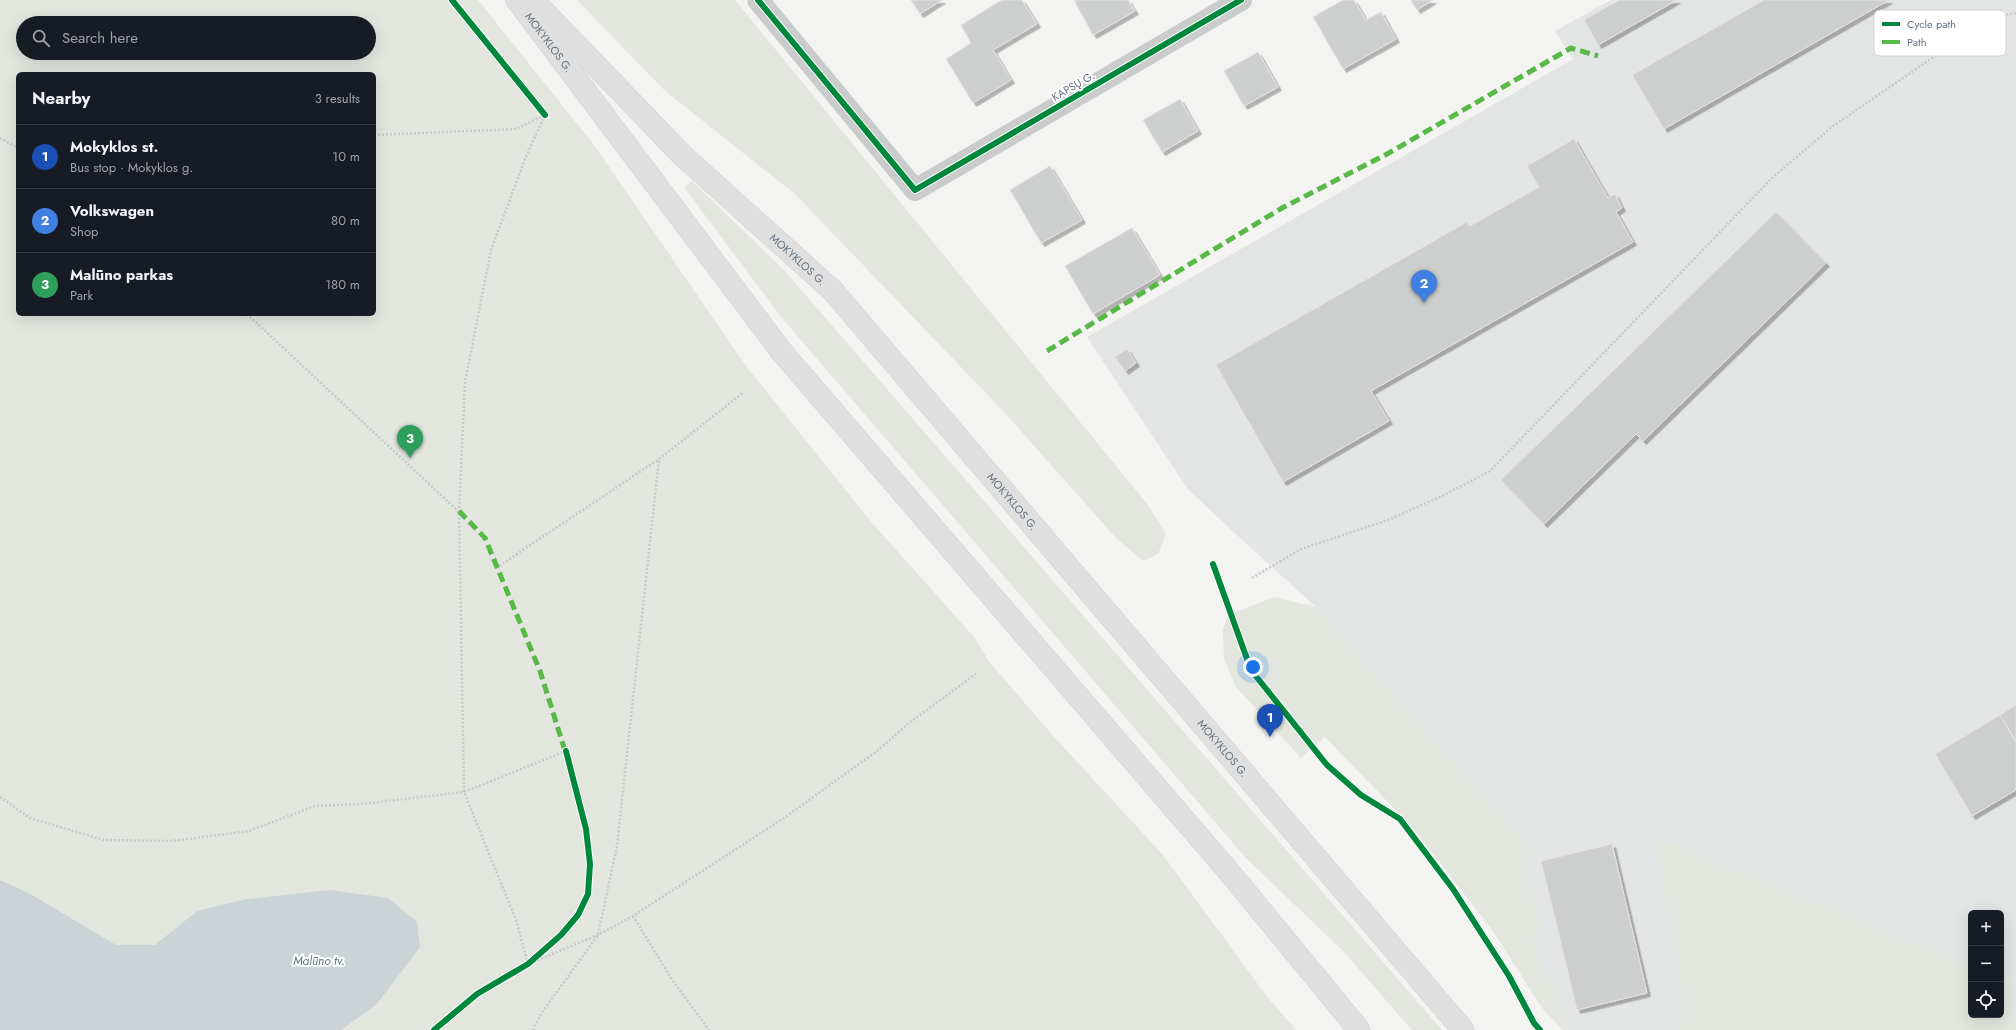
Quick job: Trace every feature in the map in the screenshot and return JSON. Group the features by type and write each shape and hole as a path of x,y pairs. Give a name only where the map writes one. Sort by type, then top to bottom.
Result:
{"main road":[{"name":"MOKYKLOS G.","path":"517,0 781,351 1225,867 1358,1030"},
{"name":"MOKYKLOS G.","path":"533,0 682,156 833,291 1463,1030"}],"street":[{"name":"KAPSŲ G.","path":"758,0 914,190 1241,0"}],"path":[{"path":"2006,15 2016,13"},
{"path":"1252,578 1302,549 1388,520 1444,495 1490,472 1772,178 1832,126 1935,56"},
{"path":"376,135 516,129 545,115 525,159 491,250 465,382 459,511 464,792 516,920 528,964 598,935 633,916 786,816 876,751 909,723 977,673"},
{"path":"0,138 16,147"},
{"path":"249,316 459,511"},
{"path":"496,568 659,459 744,392"},
{"path":"533,1030 541,1014 598,935 617,846 659,459"},
{"path":"0,797 30,818 104,840 172,841 249,831 315,806 361,804 464,792 566,751"},
{"path":"633,916 671,978 709,1030"}],"shaded area":[{"path":"0,0 478,0 594,145 746,366 873,524 974,637 990,663 1056,739 1163,855 1268,998 1296,1030 0,1030"},
{"path":"577,0 735,0 1148,505 1166,534 1158,554 1143,561 1116,538 1005,413 795,194 664,90"},
{"path":"1611,0 2016,0 2016,985 2004,980 2004,910 1968,910 1968,966 1655,837 1683,1002 1684,1018 1679,1030 1568,1030 1557,980 1543,977 1533,935 1541,928 1527,874 1316,607 1187,488 1087,337 1573,59 1555,31"},
{"path":"692,181 784,270 1442,1030 1412,1030 1344,952 1246,858 782,318 684,187"},
{"path":"1274,597 1316,607 1534,851 1527,874 1541,928 1533,935 1543,977 1557,980 1568,1030 1563,1030 1542,1008 1493,931 1412,827 1325,737 1301,758 1236,687 1224,659 1223,630 1228,615"},
{"path":"1655,837 1968,966 1968,1018 2004,1018 2004,980 2016,985 2016,1030 1679,1030 1684,1018 1683,1002"}],"water":[{"name":"Malūno tv.","path":"0,880 32,895 116,945 155,945 197,911 247,899 330,890 388,898 417,922 420,947 376,1005 341,1030 0,1030"}],"building":[{"path":"911,0 942,0 920,14"},
{"path":"1002,0 1022,0 1037,24 993,50 1011,80 973,103 946,59 971,43 961,25"},
{"path":"1074,0 1128,0 1135,11 1093,35"},
{"path":"1343,0 1354,0 1366,20 1381,12 1396,39 1343,69 1313,17"},
{"path":"1411,0 1433,0 1417,10"},
{"path":"1619,0 1677,0 1598,45 1584,20"},
{"path":"1764,0 1889,0 1664,129 1632,75"},
{"path":"1258,52 1278,87 1244,106 1224,71"},
{"path":"1180,99 1198,131 1162,152 1143,120"},
{"path":"1574,139 1608,198 1615,194 1622,208 1616,212 1633,242 1371,391 1389,421 1283,482 1216,365 1467,222 1470,226 1539,187 1527,166"},
{"path":"1050,166 1082,220 1041,243 1010,190"},
{"path":"1776,212 1826,263 1643,441 1636,434 1544,524 1501,480"},
{"path":"1132,228 1160,275 1093,314 1065,266"},
{"path":"1127,349 1136,363 1125,371 1115,357"},
{"path":"2016,705 2016,742 2000,715"},
{"path":"2000,715 2016,742 2016,790 1972,816 1935,754"},
{"path":"1612,844 1647,993 1577,1010 1541,861"}],"marked path":[{"path":"1047,351 1282,208 1387,154 1571,48 1598,56"},
{"path":"459,511 485,538 540,671 566,754"}],"cycle path":[{"path":"452,0 545,115"},
{"path":"758,0 915,190 1241,0"},
{"path":"1213,564 1251,670 1327,765 1361,795 1400,819 1453,889 1509,976 1534,1023 1540,1030"},
{"path":"434,1030 477,994 528,964 561,935 578,915 588,894 590,864 586,829 566,751"}],"place":[{"name":"Volkswagen","path":"1424,303"},
{"name":"Malūno parkas","path":"410,458"},
{"name":"Mokyklos st.","path":"1270,737"}]}
